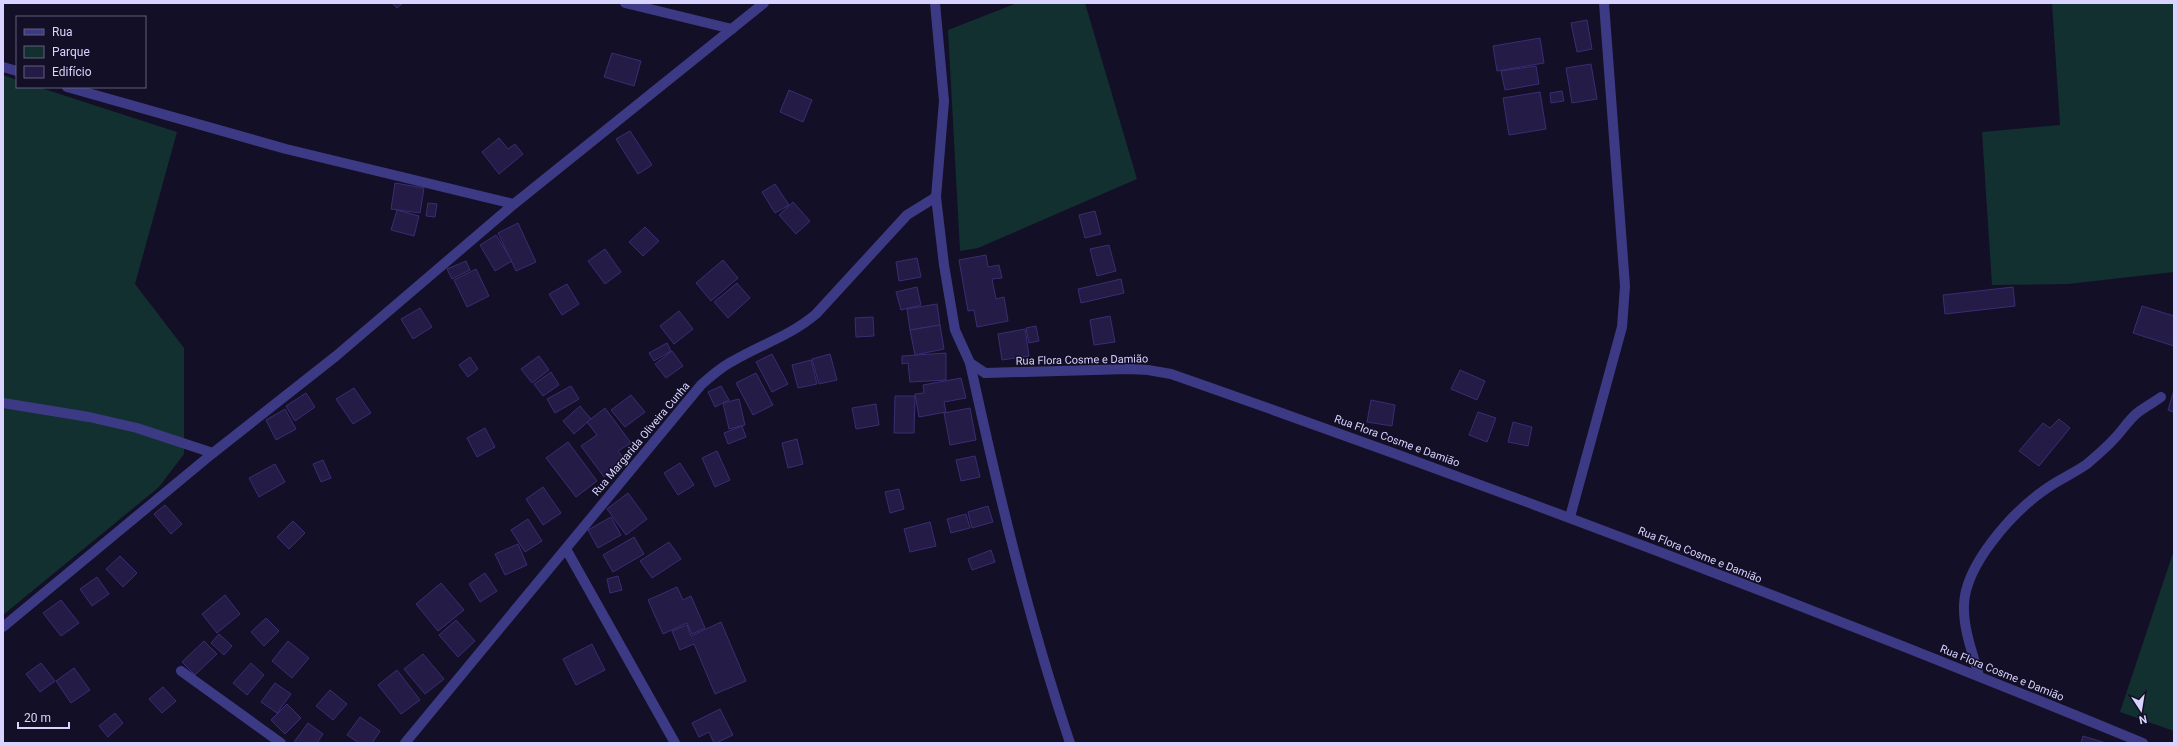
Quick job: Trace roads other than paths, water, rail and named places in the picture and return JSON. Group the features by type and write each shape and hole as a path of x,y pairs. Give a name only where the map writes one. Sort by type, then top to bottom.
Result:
{"street":[{"path":"625,3 732,29"},
{"path":"3,627 213,453 336,356 514,204 764,3"},
{"path":"935,3 944,101 936,197 944,265 956,330 970,363 1005,519 1026,602 1070,743"},
{"path":"1570,516 1622,327 1624,309 1625,286 1604,3"},
{"path":"3,67 16,71"},
{"path":"71,88 286,149 514,204"},
{"name":"Rua Margarida Oliveira Cunha","path":"405,743 701,385 733,361 788,335 804,325 816,314 907,215 936,197"},
{"name":"Rua Flora Cosme e Damião","path":"970,363 985,373 1128,369 1148,370 1171,374 1372,444 1570,516 1979,676 2143,743"},
{"path":"1979,676 1968,636 1964,605 1966,590 1980,560 1995,540 2027,504 2043,491 2085,465 2114,439 2137,413 2161,398"},
{"path":"3,403 89,417 137,428 213,453"},
{"path":"566,549 675,743"},
{"path":"181,671 281,743"}]}
